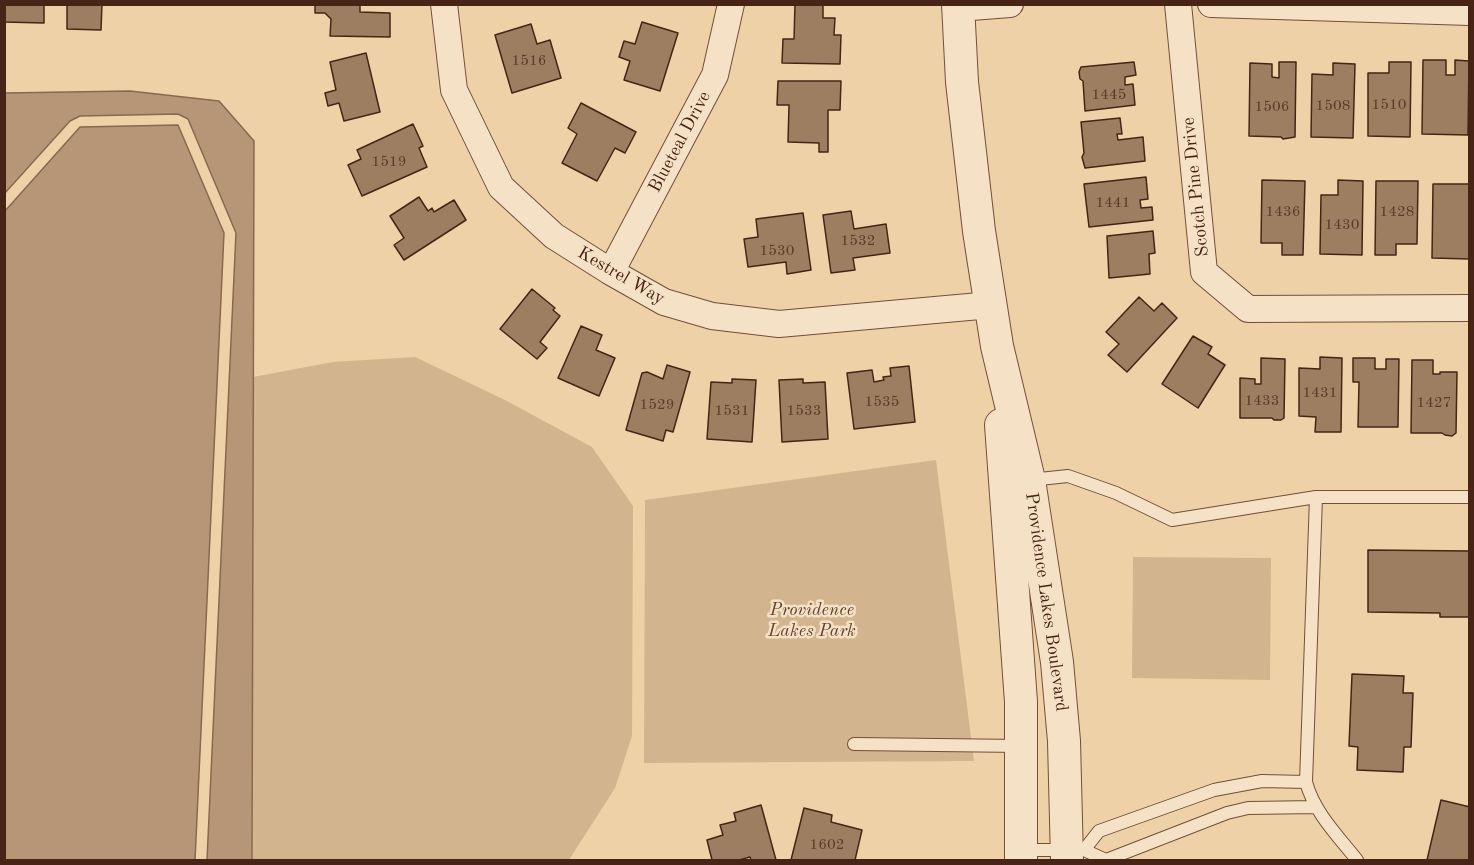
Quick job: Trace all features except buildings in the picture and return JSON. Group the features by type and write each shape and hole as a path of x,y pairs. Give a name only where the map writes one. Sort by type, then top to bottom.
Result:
{"street":[{"name":"Kestrel Way","path":"444,4 454,90 501,187 554,236 664,302 712,316 779,324 991,305"},
{"name":"Blueteal Drive","path":"611,272 715,75 731,4"},
{"path":"958,6 1010,4"},
{"name":"Scotch Pine Drive","path":"1178,4 1204,272 1248,309 1470,308"},
{"path":"1211,4 1470,12"},
{"name":"Providence Lakes Boulevard","path":"958,6 962,82 969,146 997,346 1029,480 1057,662 1073,854"},
{"name":"Providence Lakes Boulevard","path":"997,346 1004,484 1019,659 1022,746 1021,855"}],"lane":[{"path":"1029,480 1068,476 1116,493 1172,520 1316,497 1470,497"},
{"path":"1316,497 1306,782 1309,795 1316,807 1357,861"},
{"path":"854,744 1022,746"},
{"path":"1073,854 1098,831 1214,790 1262,781 1306,782"},
{"path":"1021,855 1073,854 1106,860 1227,813 1248,808 1316,807"}],"green space":[{"path":"415,357 505,400 592,447 633,506 632,736 615,788 569,860 253,860 253,377 333,362"},
{"name":"Providence Lakes Park","path":"936,460 974,761 644,763 645,500"},
{"path":"1133,557 1271,558 1270,680 1132,678"}],"shaded area":[{"path":"130,91 219,101 254,141 252,860 207,860 236,233 188,119 178,114 80,116 70,121 5,193 5,93"},
{"path":"178,125 224,233 195,860 5,860 5,211 80,127"}]}
